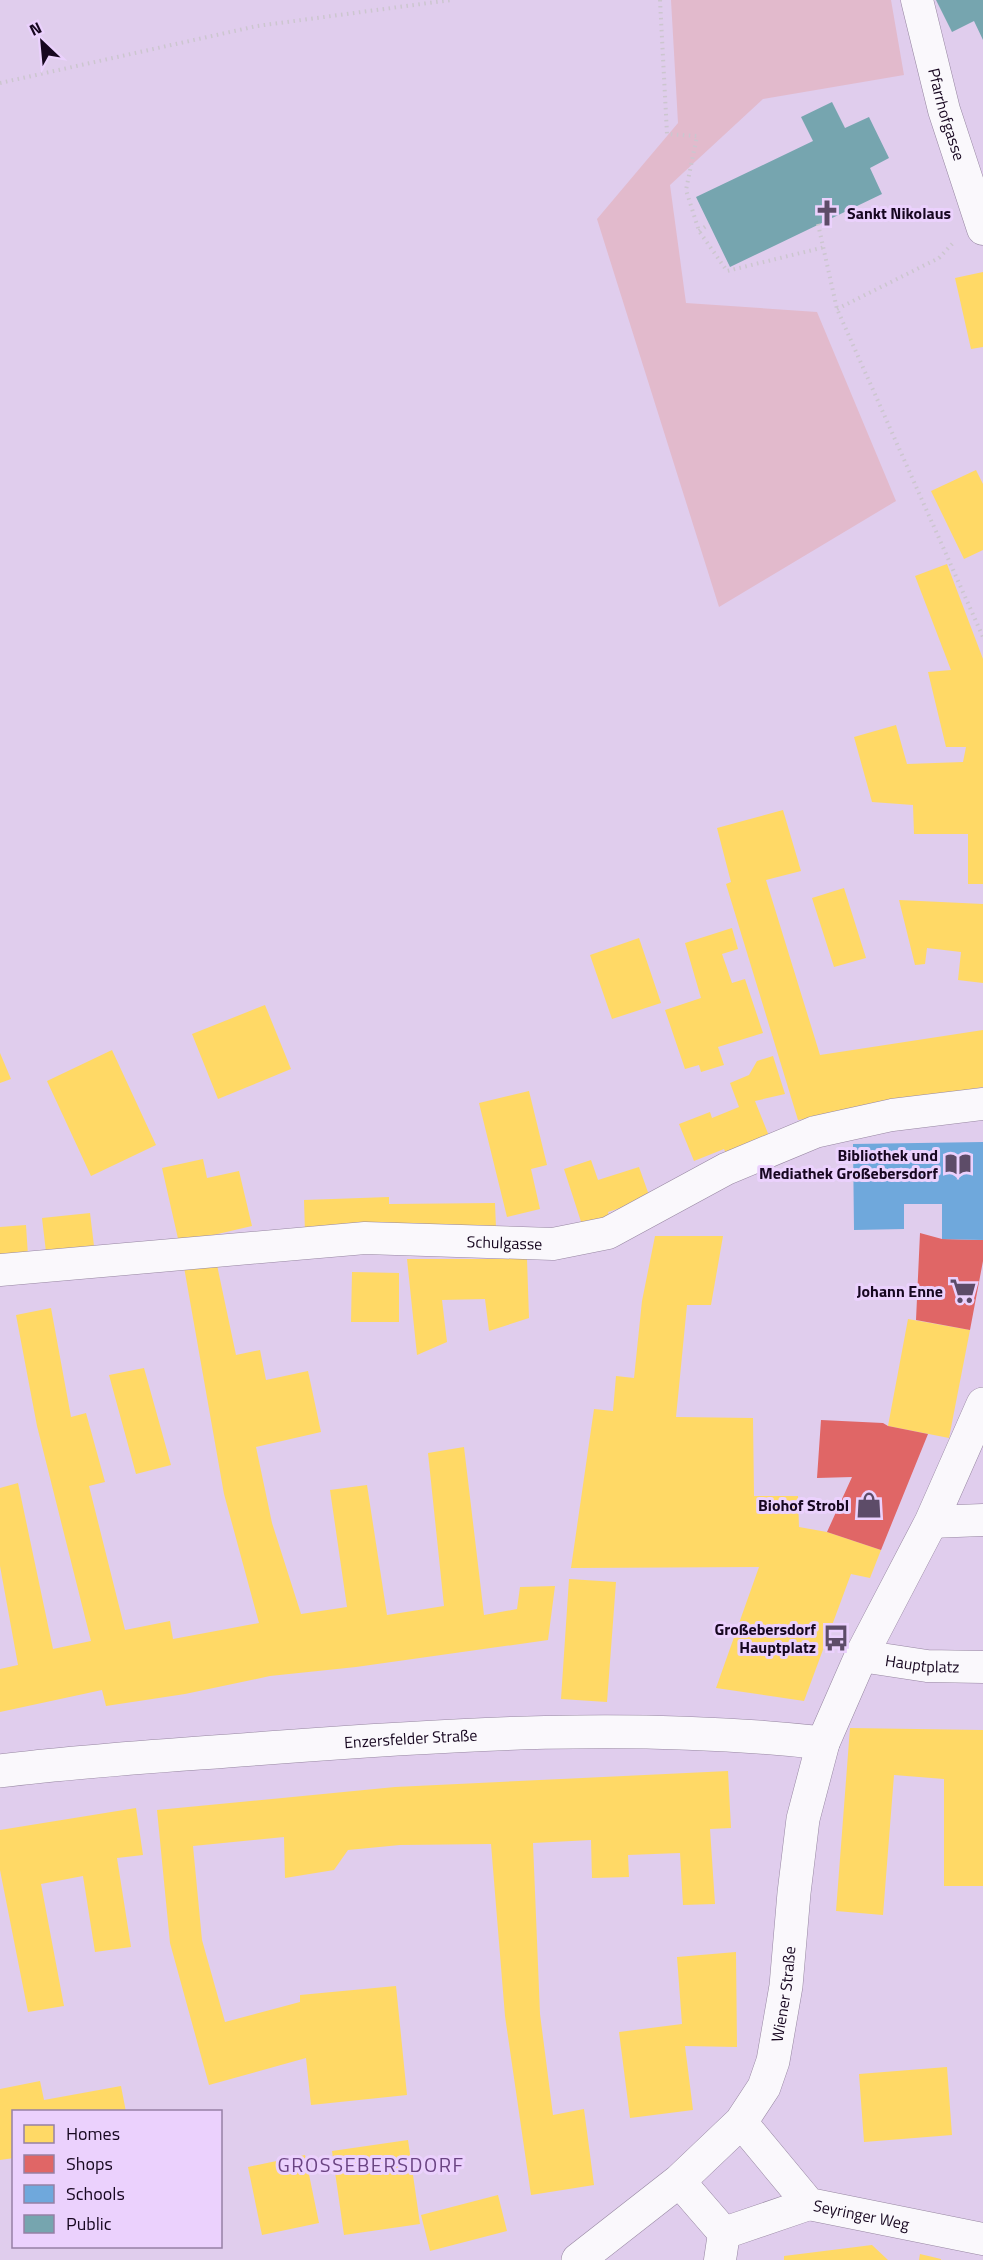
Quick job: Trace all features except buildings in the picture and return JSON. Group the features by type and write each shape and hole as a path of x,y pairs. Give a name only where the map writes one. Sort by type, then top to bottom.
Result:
{"street":[{"name":"Pfarrhofgasse","path":"917,0 944,110 983,229"},
{"name":"Schulgasse","path":"0,1270 365,1238 553,1244 608,1233 726,1168 815,1132 892,1115 983,1104"},
{"name":"Wiener Straße","path":"578,2260 679,2181 741,2122 764,2087 773,2061 786,1986 803,1819 823,1743 861,1656 931,1522 983,1404"},
{"path":"931,1522 983,1520"},
{"name":"Hauptplatz","path":"861,1656 927,1666 983,1667"},
{"name":"Enzersfelder Straße","path":"0,1771 438,1735 542,1732 748,1734 823,1743"},
{"name":"Seyringer Weg","path":"741,2122 809,2204 983,2239"},
{"path":"679,2181 722,2247 809,2204"}],"path":[{"path":"0,83 257,26 451,0"},
{"path":"660,0 667,134 697,136 686,190 699,231 727,271 825,247"},
{"path":"699,231 709,224"},
{"path":"818,224 825,247 837,309 983,637"},
{"path":"837,309 939,258"}],"shaded area":[{"path":"671,0 891,0 904,75 763,99 670,185 686,303 817,312 896,501 719,607 597,219 678,123"}],"place":[{"name":"Sankt Nikolaus","path":"827,213"},
{"name":"Bibliothek und Mediathek Großebersdorf","path":"958,1164"},
{"name":"Johann Enne","path":"963,1291"},
{"name":"Biohof Strobl","path":"869,1505"},
{"name":"Großebersdorf Hauptplatz","path":"836,1638"}],"district":[{"name":"GROSSEBERSDORF","path":"371,2165"}]}
